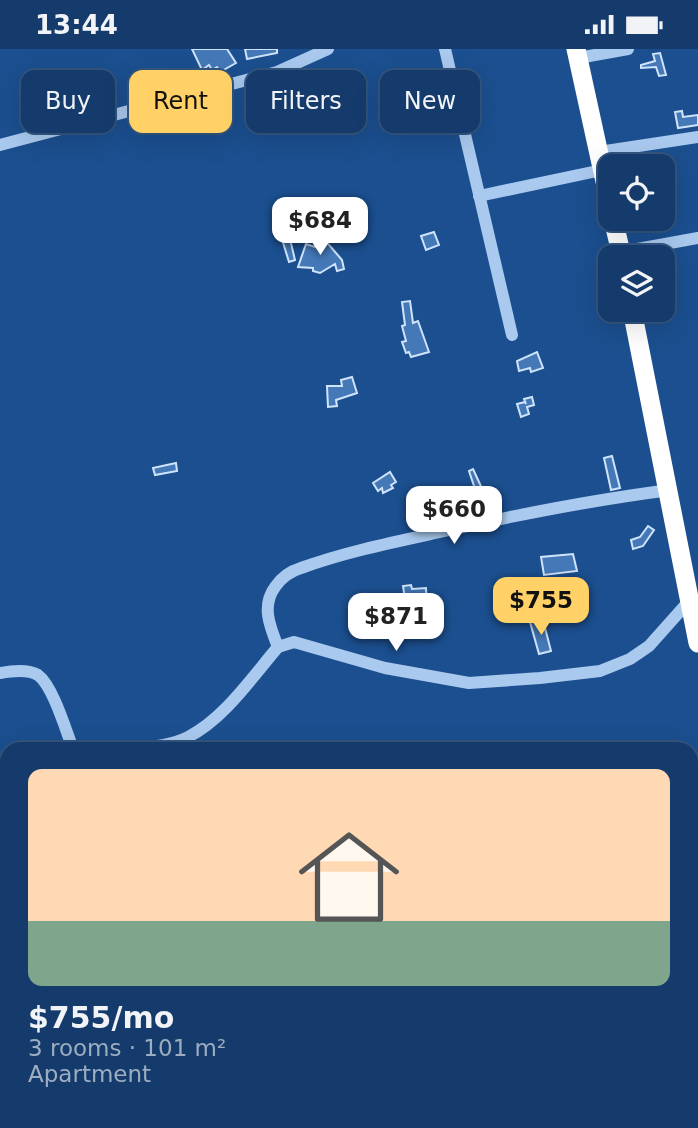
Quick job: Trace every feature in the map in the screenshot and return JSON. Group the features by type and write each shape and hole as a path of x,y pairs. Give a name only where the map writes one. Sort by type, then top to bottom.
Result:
{"highway":[{"path":"577,54 598,154"},
{"path":"635,322 670,490 698,643"}],"street":[{"path":"0,145 276,72 328,49"},
{"path":"445,49 512,335"},
{"path":"577,54 628,49"},
{"path":"629,154 698,137"},
{"path":"479,196 598,162"},
{"path":"666,245 698,238"},
{"path":"278,647 268,622 269,599 275,587 299,569 391,543 516,515 670,490"},
{"path":"172,742 201,729 243,689 278,647 294,642 385,668 469,683 540,678 600,671 630,659 649,646 690,600"},
{"path":"0,673 28,672 37,675 50,692 70,742"}],"building":[{"path":"192,49 227,49 236,63 224,70 217,67 212,70 209,65 202,70"},
{"path":"245,49 277,49 277,53 247,59"},
{"path":"660,53 666,75 659,76 656,67 641,68 641,65 655,61 653,54"},
{"path":"682,111 683,117 698,115 698,125 678,128 675,112"},
{"path":"434,232 439,245 426,250 421,236"},
{"path":"289,235 295,260 289,262 281,236"},
{"path":"317,239 324,239 342,260 344,269 337,271 335,264 320,273 313,271 313,268 298,267 306,244 315,247"},
{"path":"410,301 413,323 418,321 429,352 411,357 409,352 406,353 402,342 406,341 402,326 405,325 402,302"},
{"path":"537,352 543,368 531,372 530,368 519,371 517,361"},
{"path":"352,377 357,393 336,400 337,406 328,407 327,386 342,386 341,380"},
{"path":"532,397 534,405 527,407 529,414 521,417 517,404 526,404 524,399"},
{"path":"612,456 620,488 611,490 604,458"},
{"path":"176,463 177,471 155,475 153,468"},
{"path":"473,469 485,495 478,498 469,471"},
{"path":"390,472 396,482 391,485 393,488 383,493 382,488 378,491 373,483"},
{"path":"648,526 654,530 643,546 633,549 631,540 640,537"},
{"path":"573,554 577,571 544,575 541,557"},
{"path":"411,585 412,589 426,588 427,611 410,612 409,599 405,599 403,586"},
{"path":"543,620 551,651 539,654 530,622"}]}
